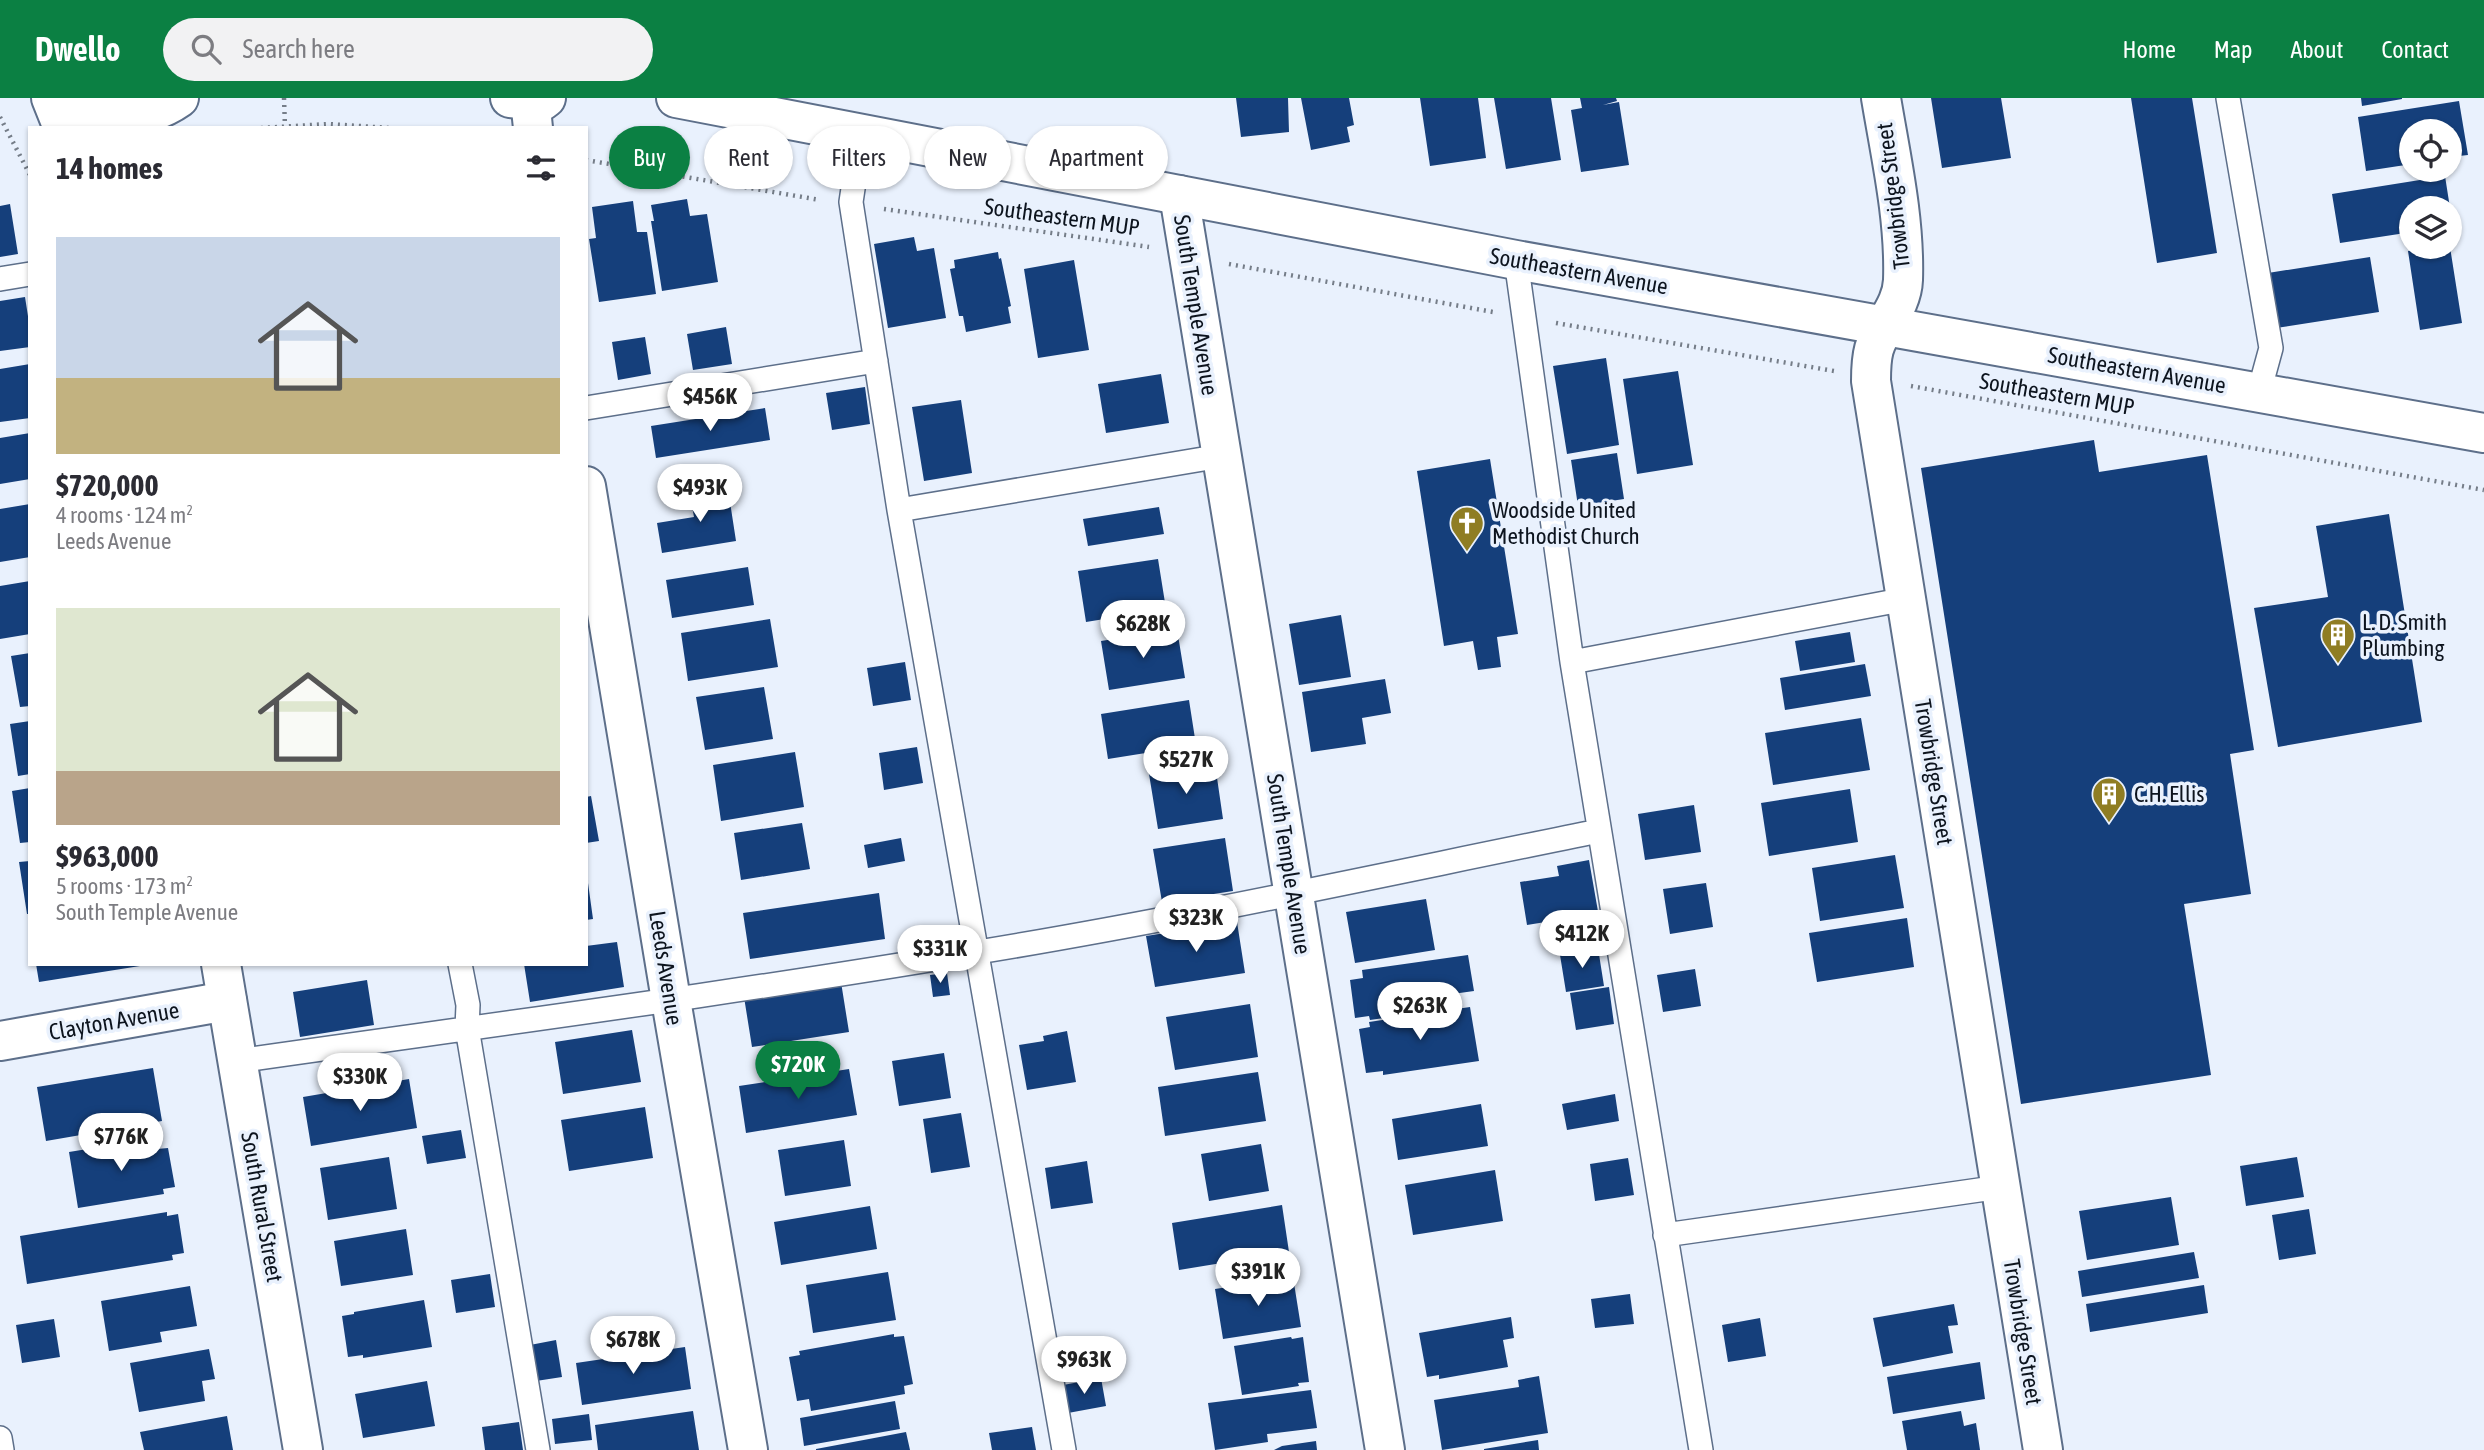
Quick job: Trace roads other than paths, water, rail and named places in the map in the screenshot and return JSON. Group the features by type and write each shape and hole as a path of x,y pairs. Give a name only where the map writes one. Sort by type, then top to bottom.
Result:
{"street":[{"path":"51,98 62,126"},
{"path":"57,98 74,108 102,116 163,112"},
{"name":"Southeastern Avenue","path":"676,98 816,126"},
{"name":"Trowbridge Street","path":"1881,98 1900,217 1903,281 1899,299 1874,349 1871,382 2043,1450"},
{"name":"Southeastern Avenue","path":"910,144 1516,260 2484,433"},
{"name":"South Temple Avenue","path":"1179,195 1385,1450"},
{"name":"Leeds Avenue","path":"588,497 748,1450"},
{"name":"Clayton Avenue","path":"0,1041 224,982"},
{"name":"South Rural Street","path":"224,982 303,1450"}],"lane":[{"path":"2228,98 2271,348 2259,392"},
{"path":"853,189 851,202 899,510 1064,1450"},
{"path":"1516,260 1572,663 1700,1450"},
{"path":"0,279 28,274"},
{"path":"588,408 876,361"},
{"path":"899,510 1221,456"},
{"path":"1572,663 1906,599"},
{"path":"237,1061 671,1000 976,953 1599,831"},
{"path":"460,966 468,1005 467,1028 538,1450"},
{"path":"1665,1236 2000,1187"},
{"path":"0,1438 2,1450"}],"place":[{"name":"Woodside United Methodist Church","path":"1467,553"},
{"name":"L. D. Smith Plumbing","path":"2338,665"},
{"name":"C.H. Ellis","path":"2109,824"}]}
